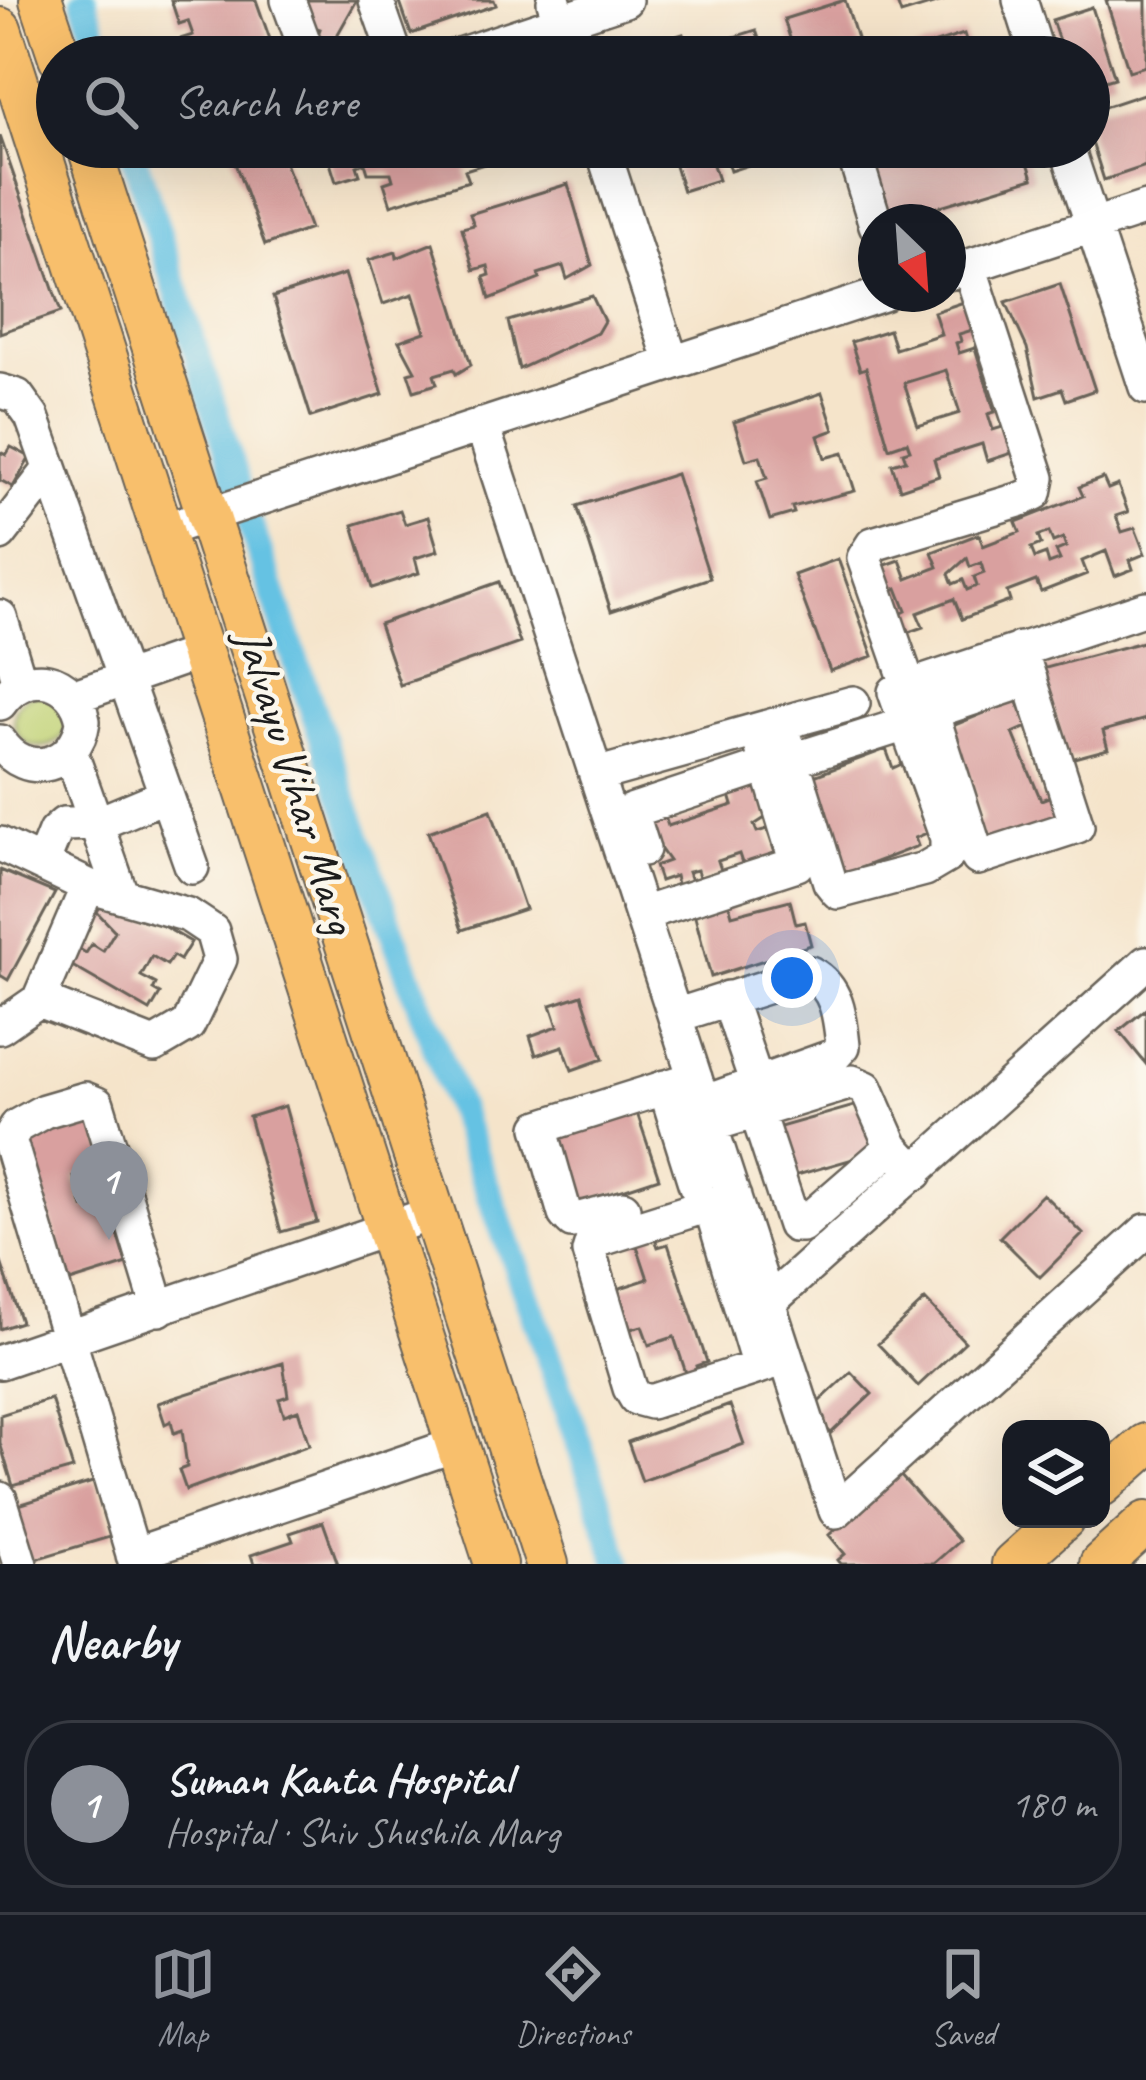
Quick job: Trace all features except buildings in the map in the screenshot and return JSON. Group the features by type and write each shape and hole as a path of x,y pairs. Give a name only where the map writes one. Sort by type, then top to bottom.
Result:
{"main road":[{"path":"41,0 53,36"},
{"name":"Jalvayu Vihar Marg","path":"0,29 7,72 36,157"},
{"name":"Jalvayu Vihar Marg","path":"40,168 207,659 496,1564"},
{"name":"Jalvayu Vihar Marg","path":"96,168 218,512 547,1564"},
{"path":"1110,1477 1146,1445"},
{"path":"1101,1564 1146,1522"},
{"path":"1013,1564 1054,1528"}],"street":[{"path":"288,0 301,36"},
{"path":"376,0 389,36"},
{"path":"500,36 557,11 625,0"},
{"path":"1020,0 1031,36"},
{"path":"7,72 36,63"},
{"path":"609,168 672,363"},
{"path":"858,168 870,204"},
{"path":"1074,168 1146,388"},
{"path":"966,266 1146,208"},
{"path":"769,727 780,763 838,892 926,869 946,856 947,838 899,700 864,558 873,544 1035,493 1038,478 966,290"},
{"path":"163,530 858,302"},
{"path":"0,391 17,396 32,416 48,472 192,867"},
{"path":"482,425 596,775 652,910"},
{"path":"0,534 48,472"},
{"path":"596,775 1025,664 1146,608"},
{"path":"0,617 10,693 50,680 78,703 82,733 70,753 35,766 4,758"},
{"path":"78,703 207,659"},
{"path":"899,700 978,858 1077,826 1025,664"},
{"path":"899,700 780,763 631,811 717,1191 773,1363 836,1511 1146,1231"},
{"path":"70,753 122,894"},
{"path":"652,910 797,863 780,763"},
{"path":"42,864 55,832 64,824 99,823 166,795"},
{"path":"0,844 88,886 188,915 212,932 220,958 188,1025 154,1045 39,1000"},
{"path":"0,1026 39,1000 88,886"},
{"path":"768,1303 1146,963"},
{"path":"675,1016 810,973 822,980 839,1009 843,1046 834,1056 756,1097"},
{"path":"728,998 794,1225 802,1225 892,1147"},
{"path":"717,1191 578,1222 565,1214 540,1127 693,1098 756,1097 853,1082 866,1088 892,1147 916,1174"},
{"path":"693,1098 717,1191 768,1303 773,1363"},
{"path":"159,1309 102,1111 85,1099 44,1111 17,1126 9,1139 134,1560 458,1444"},
{"path":"717,1191 592,1242 589,1252 630,1388 636,1398 651,1402 773,1363"},
{"path":"0,1362 434,1213"},
{"path":"0,1499 20,1564"}],"green space":[{"path":"41,693 60,701 68,720 60,739 41,747 22,739 14,720 22,701"}],"waterway":[{"path":"84,0 95,36"},
{"path":"138,168 237,481"},
{"path":"251,526 619,1564"}],"place":[{"name":"Suman Kanta Hospital","path":"109,1240"}]}
